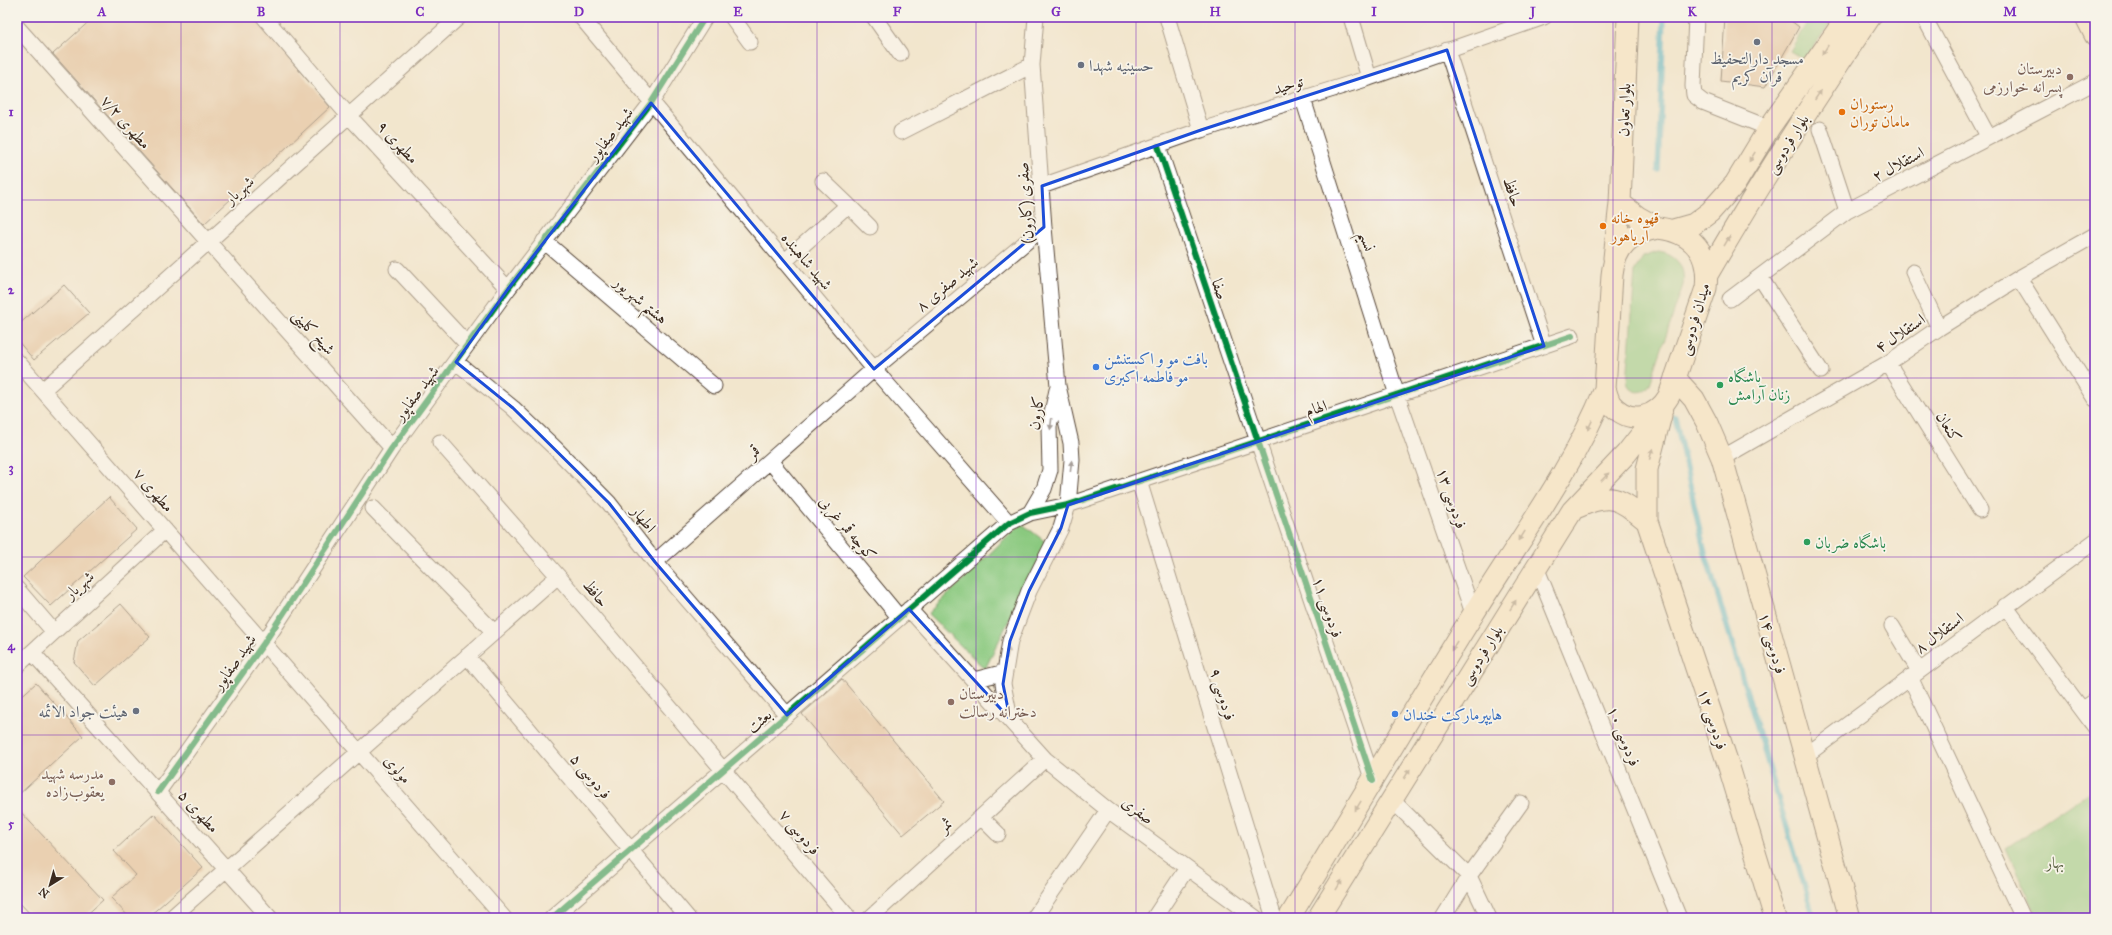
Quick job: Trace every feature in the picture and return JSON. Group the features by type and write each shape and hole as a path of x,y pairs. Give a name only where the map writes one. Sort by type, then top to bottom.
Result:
{"main road":[{"name":"بلوار تعاون","path":"1613,262 1620,203 1628,17"},
{"name":"بلوار فردوسی","path":"1665,229 1694,224 1710,212 1735,184 1769,128 1847,17"},
{"name":"بلوار فردوسی","path":"1707,275 1741,216 1812,103 1870,17"},
{"name":"میدان فردوسی","path":"1620,203 1638,217 1665,229 1686,236 1697,247 1704,260 1707,275 1706,288 1675,378 1663,407"},
{"path":"1663,407 1651,415 1636,418 1622,413 1611,403 1605,389 1613,262 1620,249 1630,238 1643,231 1665,229"},
{"name":"فردوسی ۱۴","path":"1675,378 1694,399 1707,423 1722,458 1850,918"},
{"name":"بلوار فردوسی","path":"1289,918 1474,613 1578,448 1591,425 1605,389"},
{"name":"بلوار فردوسی","path":"1318,918 1572,511 1626,454 1663,407"},
{"path":"1647,521 1647,469 1663,407"},
{"path":"1572,511 1592,500 1609,498 1626,504 1647,521"},
{"name":"فردوسی ۱۲","path":"1647,521 1729,767 1775,918"}],"street":[{"name":"مطهری ۹","path":"264,17 349,116 508,289"},
{"name":"شهید شاهبنده","path":"581,17 874,369 1010,523"},
{"name":"شهید صفاپور","path":"158,792 264,643 392,448 508,289 651,102 705,17"},
{"path":"732,17 750,42"},
{"path":"874,17 900,54"},
{"name":"صفری (کارون)","path":"1036,17 1032,65 1058,386"},
{"path":"1167,17 1201,130"},
{"path":"1351,17 1369,78"},
{"name":"توحید","path":"1042,186 1201,130 1369,78 1544,17"},
{"path":"1696,17 1692,86 1694,95 1703,102 1769,128"},
{"path":"1924,17 1988,136"},
{"name":"شهریار","path":"43,390 349,116 454,19"},
{"name":"مطهری ۷/۲","path":"17,27 209,241"},
{"name":"حافظ","path":"1447,50 1544,346"},
{"path":"901,132 1032,65"},
{"name":"استقلال ۲","path":"1730,298 1846,211 1988,136 2095,82"},
{"name":"نسیم","path":"1303,99 1397,395"},
{"path":"1820,129 1846,211"},
{"name":"صفا","path":"1158,146 1258,441"},
{"path":"823,181 870,227"},
{"path":"784,262 848,205"},
{"name":"شهید صفری ۸","path":"874,369 1044,227"},
{"name":"استقلال ۴","path":"1722,458 1888,363 1939,328 2019,278 2095,235"},
{"name":"شیخ کلینی","path":"209,241 392,448"},
{"name":"هشتم شهریور","path":"544,241 714,386"},
{"path":"397,269 467,344"},
{"path":"1913,272 1939,328"},
{"path":"1760,277 1821,371"},
{"path":"2019,278 2095,399"},
{"name":"الهام","path":"1030,513 1068,505 1572,336"},
{"name":"مطهری ۷","path":"17,361 264,643"},
{"name":"اطهار","path":"456,362 512,408 556,449 609,503 655,562 787,715"},
{"name":"کنعان","path":"1888,363 1980,510"},
{"name":"قمر","path":"655,562 874,369"},
{"name":"کارون","path":"1010,719 1003,684 1010,642 1026,598 1061,528 1068,505 1072,460 1071,443 1058,386"},
{"name":"کارون","path":"1030,513 1044,489 1050,470 1050,426 1058,386"},
{"name":"فردوسی ۱۳","path":"1397,395 1474,613"},
{"name":"فردوسی ۱۱","path":"1258,441 1373,781"},
{"name":"حافظ","path":"440,442 558,576 723,770"},
{"name":"کوچه قمر غربی","path":"770,461 904,613 974,680"},
{"name":"فردوسی ۹","path":"1139,481 1274,918"},
{"path":"373,508 494,632"},
{"name":"بعثت","path":"552,918 984,544 1010,523 1030,513"},
{"name":"شهریار","path":"17,666 165,530"},
{"name":"استقلال ۸","path":"1805,756 2005,606 2095,541"},
{"name":"فردوسی ۱۰","path":"1536,567 1679,918"},
{"path":"171,918 558,576"},
{"path":"17,589 54,632"},
{"path":"2005,606 2089,705 2095,728"},
{"path":"1892,626 2023,918"},
{"name":"مولوی","path":"264,643 504,918"},
{"name":"مطهری ۵","path":"32,652 270,918"},
{"name":"فردوسی ۵","path":"467,656 688,918"},
{"path":"974,680 1005,672"},
{"name":"صفری","path":"974,680 1045,759 1108,810 1256,918"},
{"name":"ثمر","path":"870,918 1045,759"},
{"name":"فردوسی ۷","path":"723,770 849,918"},
{"path":"1391,799 1469,876 1488,918"},
{"path":"1443,918 1469,876 1521,804"},
{"path":"1034,918 1108,810"},
{"path":"981,817 998,834"},
{"path":"1154,918 1187,868"}],"highlighted area":[{"path":"1447,50 1544,346 1068,505 1061,528 1029,591 1010,641 1003,684 1010,719 909,609 787,715 655,562 609,503 513,408 456,362 508,289 651,103 874,369 1044,227 1042,186 1201,130"}],"green space":[{"path":"1798,17 1834,17 1805,60 1790,51 1806,24"},
{"path":"1658,252 1670,255 1678,262 1683,273 1683,285 1650,384 1645,390 1638,392 1629,387 1627,383 1635,270 1643,257"},
{"path":"1021,523 1047,543 985,669 928,614"},
{"name":"بهار","path":"2095,788 2095,909 2083,918 2038,918 2006,848"}],"building":[{"path":"94,17 254,17 330,107 204,224 53,54"},
{"name":"مسجد دارالتحفیظ قرآن کریم","path":"1725,17 1786,17 1799,27 1765,87 1721,81"},
{"path":"64,285 89,313 34,360 17,340 17,326"},
{"path":"109,497 137,529 51,606 23,577"},
{"path":"121,604 150,637 95,686 74,662 78,641"},
{"path":"842,679 944,801 903,835 802,714"},
{"path":"36,683 83,736 17,796 17,700"},
{"path":"17,808 103,900 83,918 34,918 17,900"},
{"path":"154,814 203,868 147,918 130,918 111,898 136,875 114,851"}],"waterway":[{"path":"1658,170 1664,17"},
{"path":"1675,417 1704,549 1814,918"}],"cycle path":[{"path":"158,792 264,643 392,448 508,289 651,103 705,17"},
{"path":"1158,146 1373,781"},
{"path":"552,918 1009,523 1030,513 1068,505 1572,336"}],"place":[{"name":"مسجد دارالتحفیظ قرآن کریم","path":"1757,42"},
{"name":"حسینیه شهدا","path":"1081,65"},
{"name":"دبیرستان پسرانه خوارزمی","path":"2070,77"},
{"name":"رستوران مامان توران","path":"1842,112"},
{"name":"قهوه خانه آریاهور","path":"1603,226"},
{"name":"بافت مو و اکستنشن مو فاطمه اکبری","path":"1096,367"},
{"name":"باشگاه زنان آرامش","path":"1720,385"},
{"name":"باشگاه ضربان","path":"1807,542"},
{"name":"دبیرستان دخترانه رسالت","path":"951,702"},
{"name":"هیئت جواد الائمه","path":"136,711"},
{"name":"هایپرمارکت خندان","path":"1395,714"},
{"name":"مدرسه شهید یعقوب‌زاده","path":"112,782"}]}
